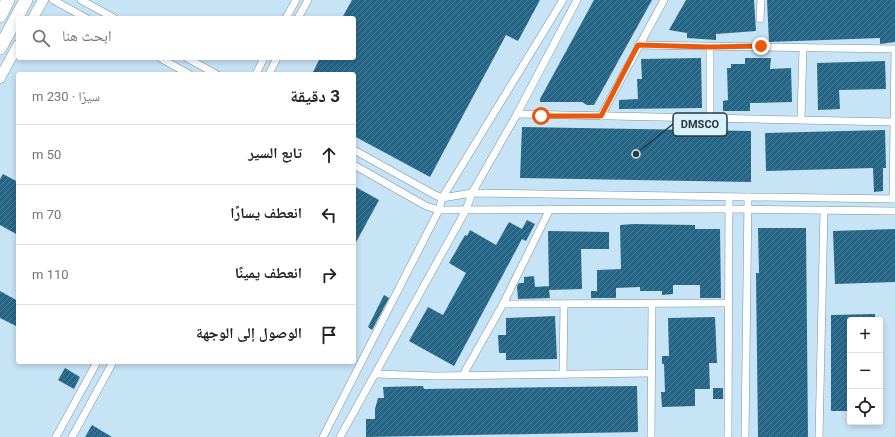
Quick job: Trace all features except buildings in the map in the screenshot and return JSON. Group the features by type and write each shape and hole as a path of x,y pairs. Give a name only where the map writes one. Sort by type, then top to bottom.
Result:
{"highway":[{"path":"0,16 8,0"},
{"path":"17,16 26,0"},
{"path":"0,48 16,18"}],"main road":[{"path":"34,16 43,0"},
{"path":"0,78 16,49"}],"street":[{"path":"53,0 82,16"},
{"path":"81,0 110,16"},
{"path":"287,16 296,0"},
{"path":"299,16 308,0"},
{"path":"323,437 439,210 442,198 563,0"},
{"path":"340,437 466,210 472,193 517,114 577,0"},
{"path":"601,116 638,45 664,0"},
{"path":"760,19 761,0"},
{"path":"356,151 442,198 472,193 894,199 895,50 761,46 710,47 638,45"},
{"path":"710,47 710,117"},
{"path":"801,118 802,48"},
{"path":"164,60 185,72"},
{"path":"191,60 212,72"},
{"path":"257,72 263,60"},
{"path":"270,72 276,60"},
{"path":"517,114 710,117 757,120 801,118 894,122"},
{"path":"356,166 426,206 439,210 747,209 895,211"},
{"path":"728,437 729,197"},
{"path":"744,437 748,197"},
{"path":"463,375 503,304 550,209"},
{"path":"819,437 824,210"},
{"path":"503,304 729,303"},
{"path":"563,374 564,304"},
{"path":"651,437 652,304"},
{"path":"56,437 96,364"},
{"path":"72,437 112,364"},
{"path":"376,374 463,375 651,373"}],"place":[{"name":"DMSCO","path":"636,154"}],"route":[{"path":"541,116 601,116 638,45 710,47 761,46"}]}
